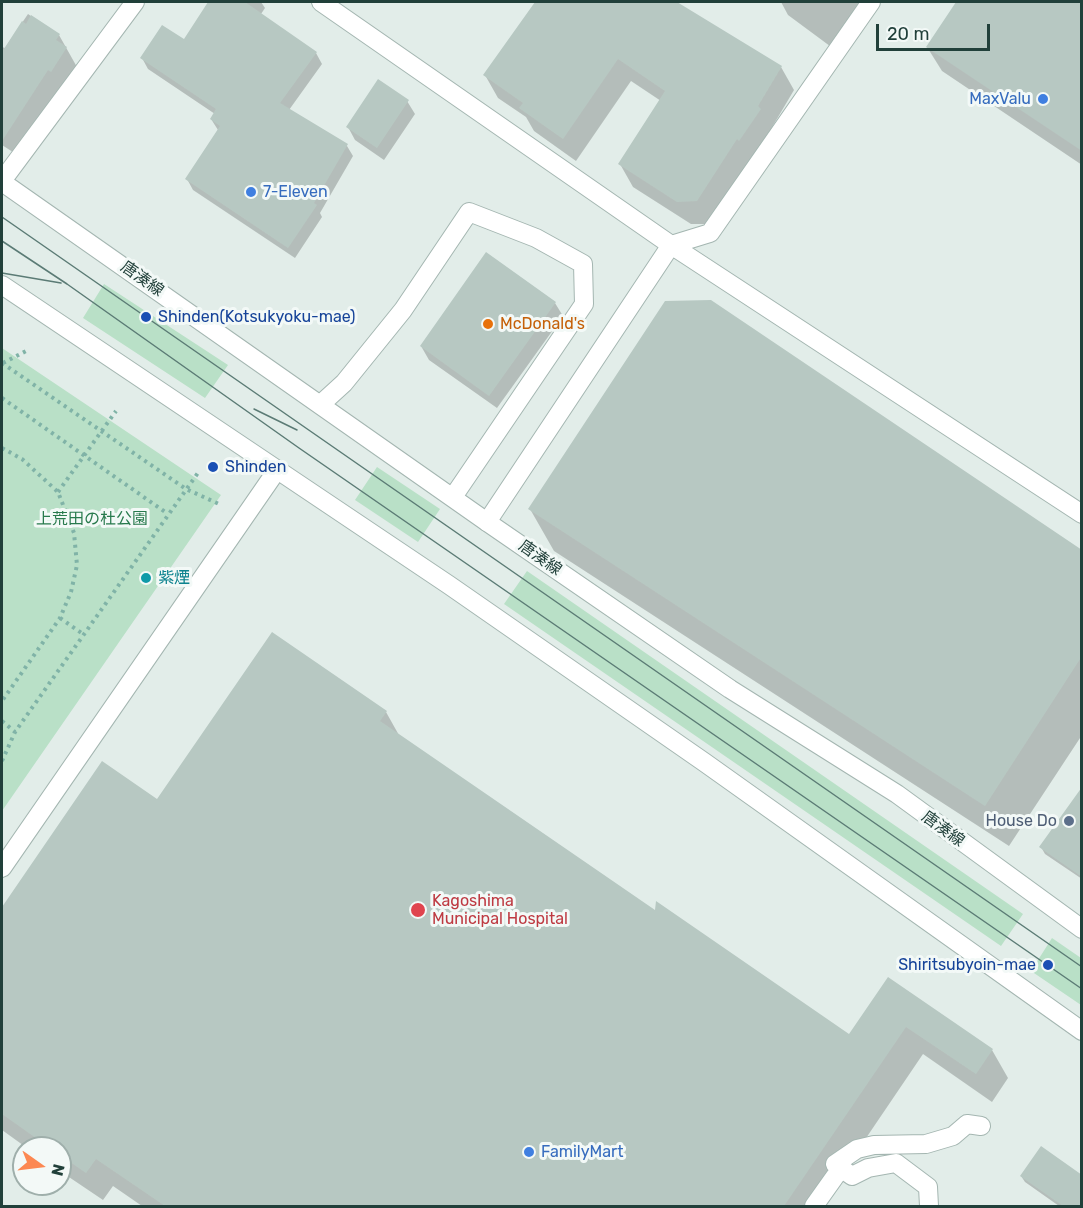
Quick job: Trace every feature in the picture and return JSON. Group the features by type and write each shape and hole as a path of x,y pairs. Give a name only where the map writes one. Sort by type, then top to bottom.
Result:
{"street":[{"path":"2,181 135,2"},
{"path":"321,2 671,245 1082,514"},
{"path":"487,522 671,245 710,232 871,2"},
{"name":"唐湊線","path":"2,181 487,522 730,689 897,794 1082,929"},
{"path":"321,404 344,383 403,310 469,212 536,238 583,264 584,304 453,497"},
{"path":"2,285 459,592 704,762 1082,1031"},
{"path":"2,868 277,470"},
{"path":"929,1206 928,1187 896,1162 868,1168 852,1176 835,1164 857,1149 874,1145 926,1144 953,1136 967,1124 981,1126"},
{"path":"814,1206 841,1168"}],"path":[{"path":"28,350 2,363 186,489 244,518"},
{"path":"2,398 168,514"},
{"path":"57,492 116,411"},
{"path":"2,448 22,459 57,492 74,533 77,565 71,592 60,618 2,701"},
{"path":"2,761 15,732 200,470"},
{"path":"60,618 83,634"},
{"path":"2,721 15,732"}],"green space":[{"path":"104,284 228,365 205,398 83,318"},
{"name":"上荒田の杜公園","path":"2,348 221,495 2,811"},
{"path":"377,467 440,509 418,542 355,500"},
{"path":"527,571 1023,914 1001,946 504,604"},
{"path":"1052,938 1081,958 1081,1005 1031,971"}],"building":[{"path":"208,2 245,2 317,52 280,103 348,144 314,203 317,205 288,248 185,179 220,126 210,119 216,109 140,58 162,25 184,39"},
{"path":"535,2 677,2 782,66 758,106 761,109 739,141 737,139 697,201 677,202 618,164 665,91 618,59 563,139 519,108 523,103 483,75"},
{"name":"MaxValu","path":"956,2 1082,2 1082,151 926,47"},
{"path":"31,15 60,34 56,40 67,47 51,72 48,70 2,141 2,52 22,21 26,24"},
{"path":"378,79 409,100 377,148 346,127"},
{"name":"McDonald's","path":"486,252 556,302 489,396 420,346"},
{"path":"711,300 1082,550 1082,656 985,806 528,509 665,301"},
{"name":"Kagoshima Municipal Hospital","path":"272,632 387,711 380,721 655,910 656,901 849,1034 888,977 993,1049 976,1074 906,1027 784,1206 165,1206 96,1159 86,1173 72,1163 72,1136 33,1136 2,1114 2,907 102,761 157,799"},
{"name":"House Do","path":"1082,787 1082,877 1039,847"},
{"path":"1041,1146 1082,1175 1082,1206 1063,1206 1020,1176"}],"tram line":[{"path":"2,217 1082,967"},
{"path":"2,241 1082,989"},
{"path":"2,273 61,283"},
{"path":"254,409 297,430"}],"place":[{"name":"MaxValu","path":"1043,99"},
{"name":"7-Eleven","path":"251,192"},
{"name":"Shinden(Kotsukyoku-mae)","path":"146,317"},
{"name":"McDonald's","path":"488,324"},
{"name":"Shinden","path":"213,467"},
{"name":"紫煙","path":"146,578"},
{"name":"House Do","path":"1069,821"},
{"name":"Kagoshima Municipal Hospital","path":"418,910"},
{"name":"Shiritsubyoin-mae","path":"1048,965"},
{"name":"FamilyMart","path":"529,1152"}]}
